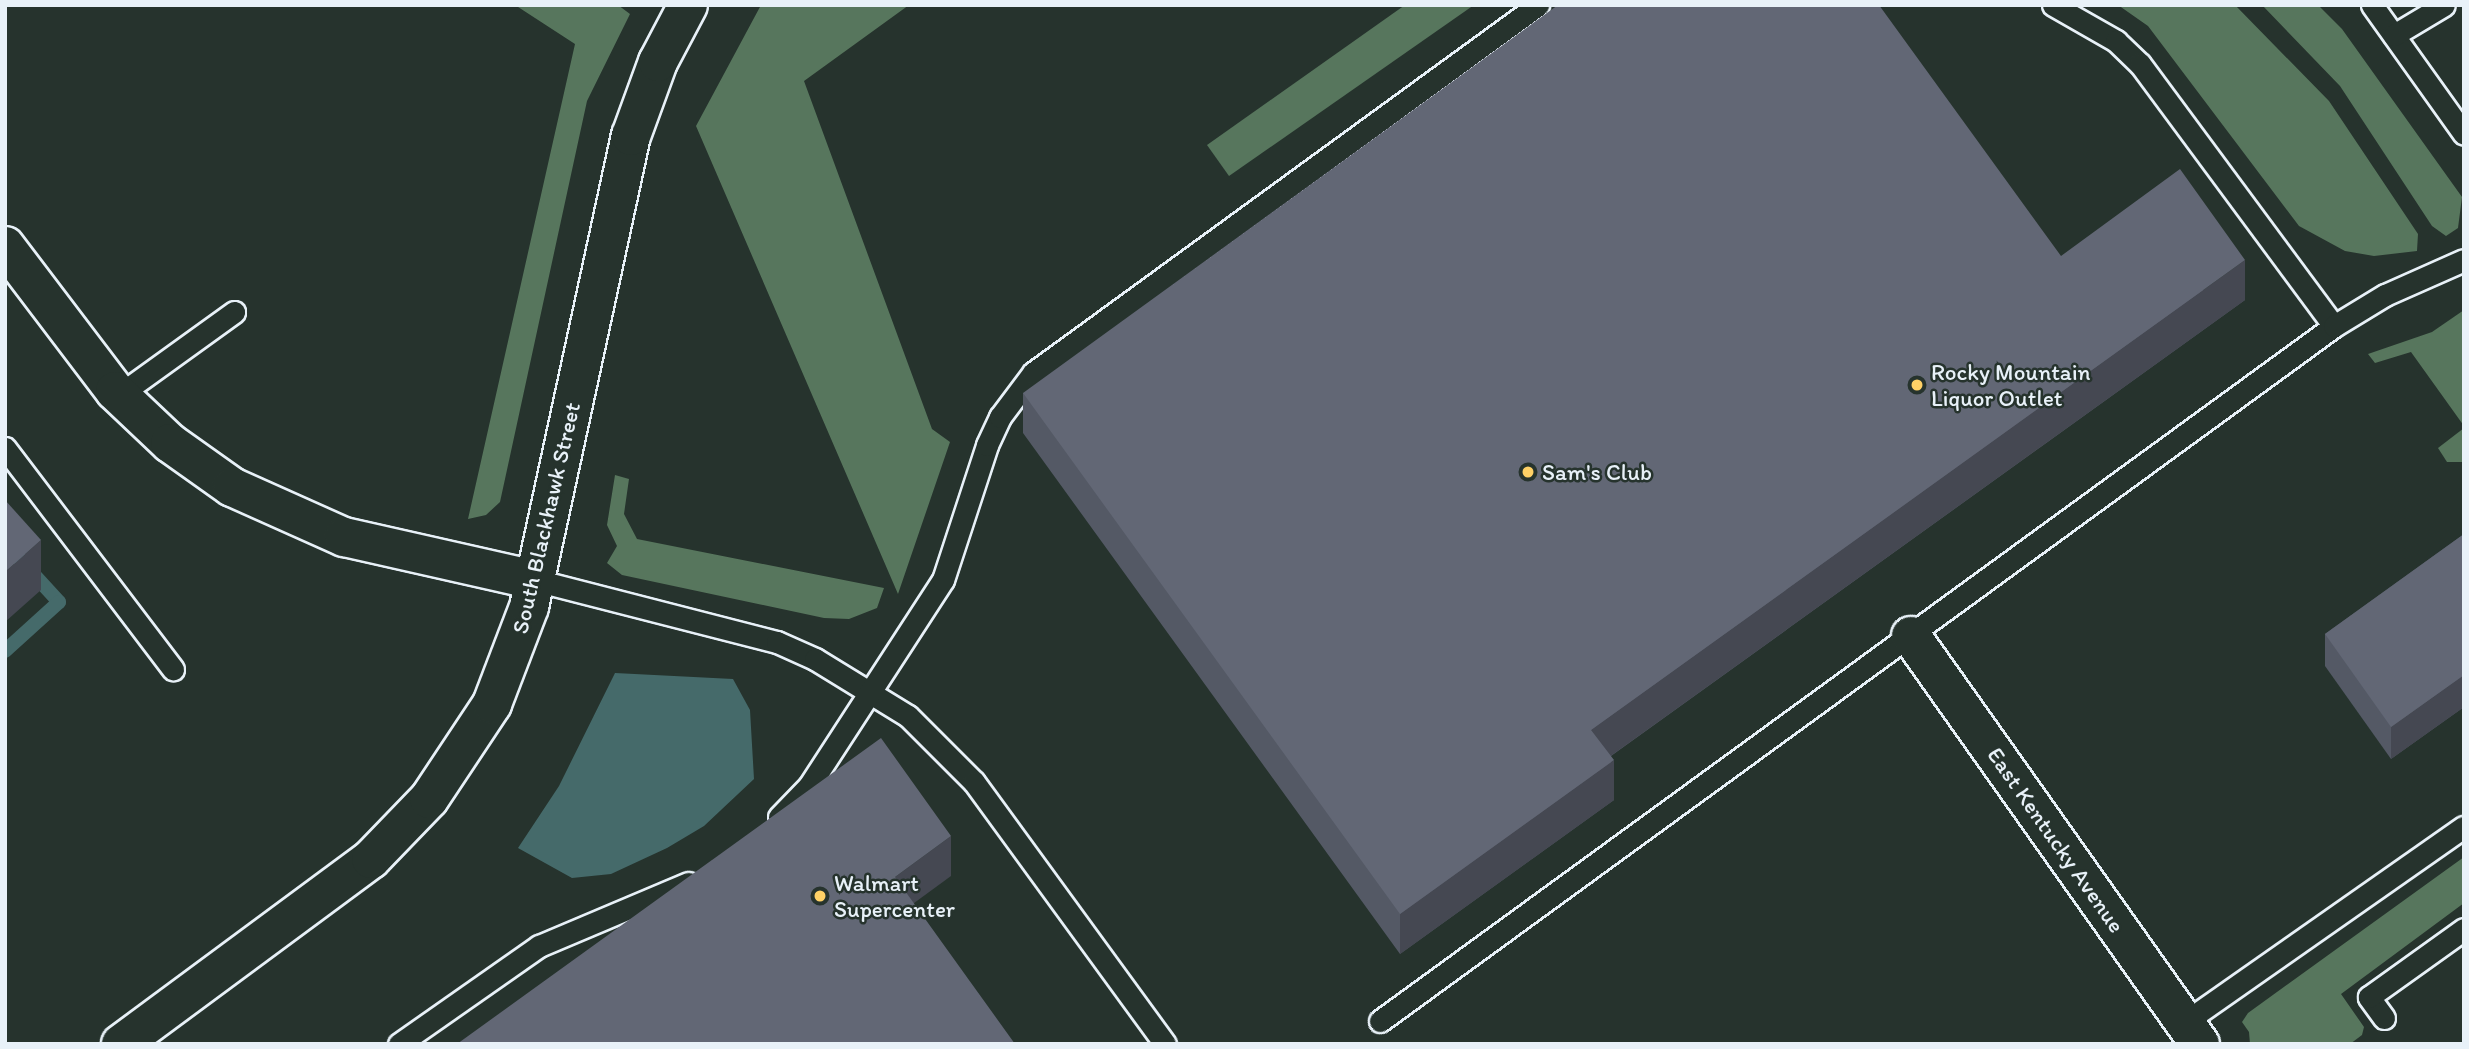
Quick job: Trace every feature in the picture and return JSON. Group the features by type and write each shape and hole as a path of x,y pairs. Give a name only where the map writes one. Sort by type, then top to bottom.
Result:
{"street":[{"name":"South Blackhawk Street","path":"121,1044 332,890 429,799 492,704 535,580 631,136 658,62 688,5"},
{"path":"5,246 119,395 197,464 304,523 386,548 535,580"},
{"name":"East Kentucky Avenue","path":"1912,636 2192,1033"}],"lane":[{"path":"764,830 809,786 943,580 991,436 1033,373 1538,5"},
{"path":"2053,5 2116,41 2140,64 2334,326"},
{"path":"2372,5 2464,134"},
{"path":"2394,35 2444,5"},
{"path":"1380,1021 2334,326 2385,295 2464,260"},
{"path":"119,395 234,312"},
{"path":"5,448 173,668"},
{"path":"535,580 738,629 815,659 872,692 934,738 974,782 1165,1044"},
{"path":"2192,1033 2464,827"},
{"path":"399,1044 539,946 672,892 707,872"},
{"path":"2384,1018 2370,997 2464,929"}],"green space":[{"path":"515,5 618,5 630,14 587,101 500,502 486,515 468,519 575,44"},
{"path":"761,5 909,5 804,81 932,429 950,442 898,594 696,126"},
{"path":"1405,5 1474,5 1229,176 1207,145"},
{"path":"2118,5 2235,5 2329,101 2418,234 2417,251 2374,256 2345,251 2299,226 2148,26"},
{"path":"2262,5 2318,5 2342,29 2462,197 2458,228 2446,236 2432,226 2340,86"},
{"path":"2464,310 2464,426 2411,352 2375,363 2368,354 2432,332"},
{"path":"2464,428 2464,462 2447,462 2438,448"},
{"path":"615,475 629,479 624,514 637,539 884,588 877,608 849,619 824,618 622,575 607,563 617,546 607,525"},
{"path":"2464,857 2464,903 2341,994 2364,1027 2362,1035 2350,1044 2250,1044 2249,1032 2242,1022 2248,1013"}],"water":[{"path":"615,673 733,679 750,710 754,779 704,826 667,848 611,874 572,878 518,848 559,786"}],"building":[{"name":"Sam's Club","path":"1558,5 1879,5 2061,256 2180,169 2245,260 1591,730 1614,760 1400,914 1023,393"},
{"path":"5,500 41,540 5,572"},
{"path":"2464,534 2464,675 2391,727 2325,634"},
{"name":"Walmart Supercenter","path":"881,738 951,836 895,877 1015,1044 457,1044"}],"waterway":[{"path":"5,543 59,602 5,651"}],"place":[{"name":"Rocky Mountain Liquor Outlet","path":"1917,385"},
{"name":"Sam's Club","path":"1528,472"},
{"name":"Walmart Supercenter","path":"820,896"}]}
